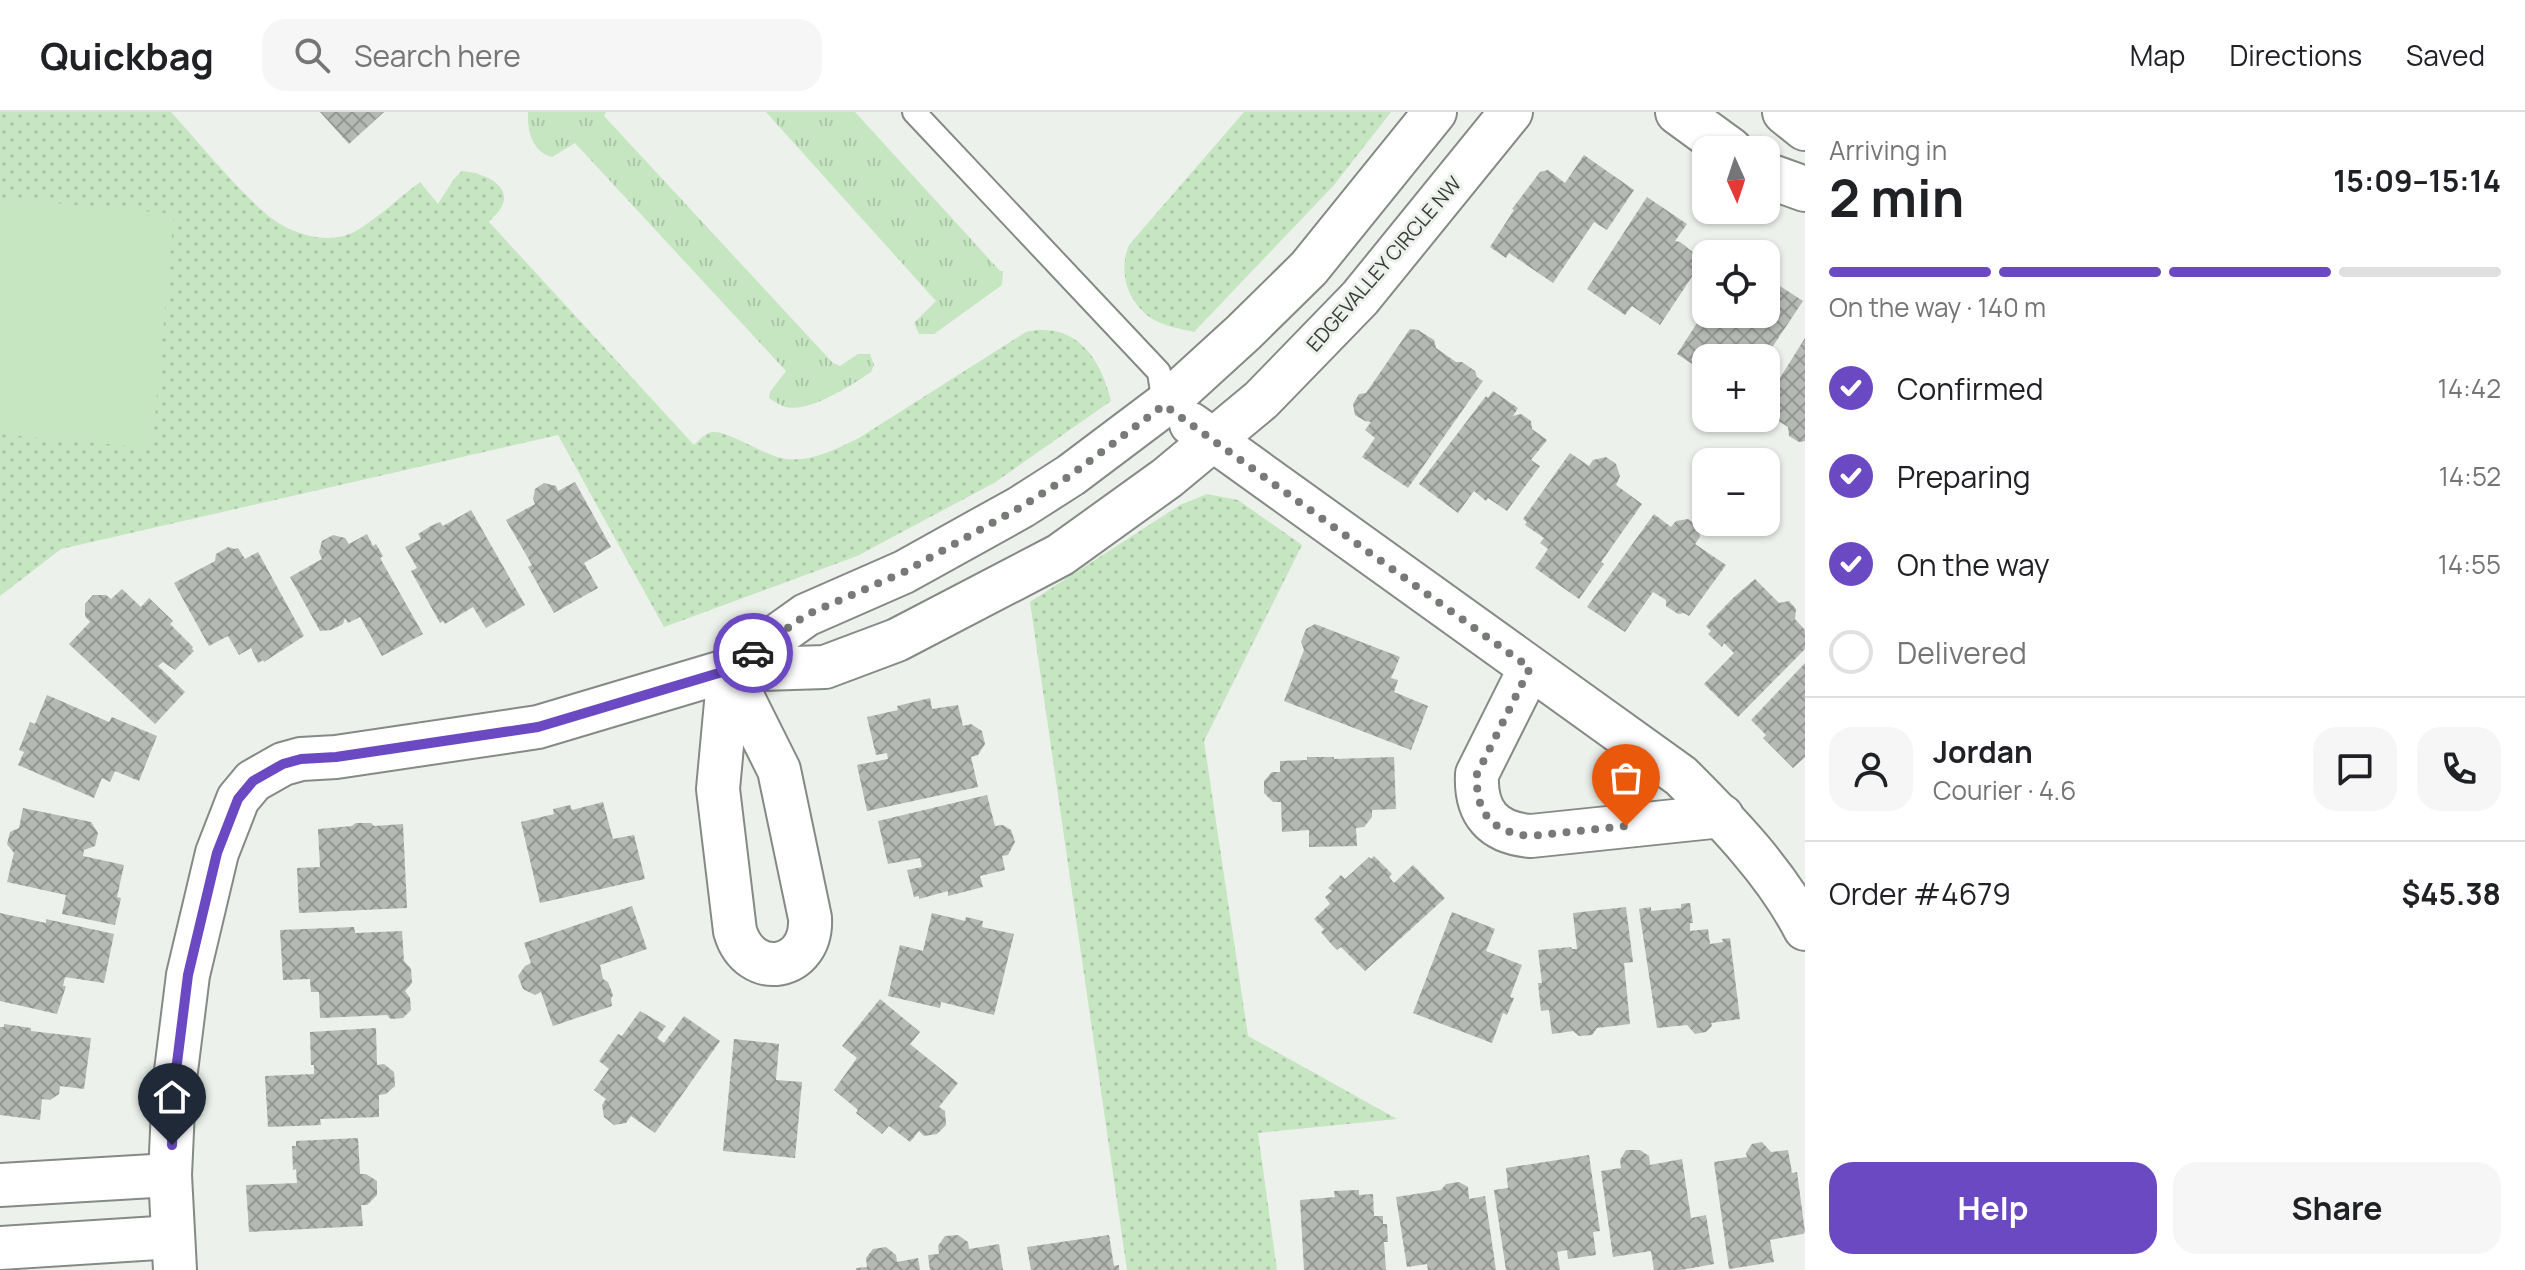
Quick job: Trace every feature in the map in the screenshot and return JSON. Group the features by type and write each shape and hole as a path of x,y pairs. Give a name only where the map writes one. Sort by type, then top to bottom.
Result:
{"street":[{"name":"EDGEVALLEY CIRCLE NW","path":"729,670 806,615 904,572 1021,507 1071,475 1164,405 1309,268 1435,112"},
{"name":"EDGEVALLEY CIRCLE NW","path":"174,1254 170,1175 174,1087 188,975 217,853 238,799 253,781 276,767 301,759 336,757 538,727 729,670 825,667 897,640 1060,555 1167,478 1261,400 1360,298 1511,112"},
{"path":"1678,112 1711,136"},
{"path":"1785,112 1805,128"},
{"path":"1780,180 1805,189"},
{"path":"1164,405 1681,776 1722,816 1788,901 1805,929"},
{"path":"1530,668 1477,774 1476,790 1480,805 1488,819 1500,829 1515,835 1531,836 1722,816"},
{"path":"729,670 779,770 810,918 811,930 800,953 778,964 755,960 745,953 735,931 718,789 729,670"},
{"path":"0,1185 170,1175"},
{"path":"0,1248 174,1254"}],"lane":[{"path":"914,112 1159,372 1164,405"}],"green space":[{"path":"0,112 171,112 228,176 273,220 295,231 320,238 345,236 356,231 420,182 438,204 462,171 485,176 498,185 504,198 501,208 489,222 694,445 707,434 715,432 786,459 805,459 824,454 859,438 1026,332 1044,330 1059,332 1084,347 1101,371 1111,401 994,483 857,556 664,627 558,435 61,549 0,596"},
{"path":"528,112 606,112 604,116 833,363 840,366 858,354 870,354 874,365 871,372 830,397 806,406 786,407 769,398 786,371 575,143 552,157 535,145 530,133"},
{"path":"766,112 855,112 1003,271 1002,285 934,334 919,334 914,323 936,301"},
{"path":"1244,112 1391,112 1334,185 1194,332 1161,323 1143,311 1131,295 1124,265 1129,245"},
{"path":"0,198 174,214 152,448 0,434"},
{"path":"1207,494 1238,500 1302,545 1204,741 1248,1036 1397,1119 1258,1133 1277,1270 1127,1270 1030,602 1180,505"}],"building":[{"path":"320,112 384,112 349,144"},
{"path":"1584,155 1634,190 1607,230 1594,222 1553,283 1509,253 1506,258 1490,247 1512,209 1540,172 1548,170 1565,183"},
{"path":"1647,197 1687,224 1675,241 1692,251 1692,277 1660,325 1632,306 1625,315 1587,289"},
{"path":"1780,286 1803,301 1774,344 1692,344 1692,364 1677,354 1694,328 1780,328"},
{"path":"1410,329 1418,330 1434,340 1436,348 1475,371 1483,381 1408,488 1362,457 1375,438 1365,430 1371,422 1355,415 1353,404 1359,394 1366,393"},
{"path":"1805,338 1805,441 1799,442 1789,436 1788,427 1780,422 1780,378"},
{"path":"1493,391 1518,408 1513,416 1521,414 1531,421 1532,429 1547,440 1531,460 1540,466 1507,511 1474,491 1458,513 1419,484"},
{"path":"1570,453 1589,466 1593,460 1606,457 1616,464 1620,476 1616,485 1642,504 1579,599 1535,568 1548,549 1540,543 1544,538 1525,525 1527,522 1523,519"},
{"path":"575,482 611,547 584,563 598,588 554,613 528,567 532,565 506,520 535,504 535,489 544,483 556,486 558,491"},
{"path":"471,510 525,605 486,628 473,607 445,624 443,621 440,623 411,571 417,568 405,547 421,539 418,534 431,526 440,522 443,526"},
{"path":"1654,514 1671,527 1676,521 1688,519 1692,522 1692,536 1700,537 1695,544 1726,565 1689,616 1678,614 1666,606 1666,600 1653,592 1625,632 1587,607"},
{"path":"367,534 383,556 380,558 423,634 382,656 360,617 348,623 345,618 343,624 320,631 290,577 322,559 319,552 322,541 333,535 345,538 349,544"},
{"path":"228,547 238,548 245,559 258,552 304,636 264,662 258,663 251,648 239,655 228,636 209,646 174,583 215,561 216,554"},
{"path":"1755,579 1779,603 1789,601 1796,609 1795,619 1805,630 1805,649 1738,717 1704,684 1734,653 1708,634 1711,631 1706,626"},
{"path":"122,589 141,607 149,598 173,621 170,624 194,651 175,670 163,662 158,666 185,692 155,724 69,644 90,622 85,616 85,604 93,595 106,595 111,599"},
{"path":"1315,624 1400,657 1391,678 1398,680 1394,692 1428,706 1411,750 1284,701 1304,650 1301,642 1306,629"},
{"path":"1805,663 1805,757 1793,768 1763,738 1766,735 1751,720"},
{"path":"47,695 109,722 112,717 157,736 139,781 115,771 110,782 102,778 94,798 18,765 24,752 19,750 30,722 35,724"},
{"path":"930,698 932,709 958,705 963,726 971,724 982,731 985,744 978,755 971,757 978,787 867,811 857,765 888,759 887,753 876,755 867,717"},
{"path":"1307,757 1394,757 1396,809 1372,810 1372,817 1364,827 1356,828 1357,846 1309,847 1309,830 1282,832 1281,802 1273,802 1264,793 1264,781 1272,772 1280,772 1280,761 1307,760"},
{"path":"987,795 995,826 1003,825 1011,830 1015,842 1008,855 1002,856 1005,870 980,876 983,887 948,896 948,891 919,899 919,896 914,897 907,870 922,867 920,858 888,864 878,821"},
{"path":"603,802 613,839 634,835 645,879 540,903 521,822 554,814 553,809 570,805 572,810"},
{"path":"23,808 91,822 98,833 95,846 84,850 83,856 124,865 115,925 62,914 66,895 7,882 14,853 7,844 10,832 19,828"},
{"path":"371,823 374,826 403,824 407,908 299,913 297,868 320,867 318,829"},
{"path":"1374,856 1392,874 1389,877 1394,883 1413,865 1445,898 1365,971 1341,947 1337,950 1332,945 1321,932 1324,929 1314,919 1330,904 1325,897 1332,891 1328,888 1341,875 1345,879"},
{"path":"1690,903 1693,923 1690,923 1690,931 1708,929 1710,944 1730,938 1740,1019 1711,1023 1706,1032 1695,1034 1687,1025 1657,1028 1639,909 1681,908 1681,904"},
{"path":"632,906 647,949 600,965 603,979 608,982 613,995 612,1006 553,1026 541,992 535,995 523,989 518,976 531,963 524,943"},
{"path":"1626,907 1633,962 1624,963 1630,1024 1597,1028 1592,1035 1579,1036 1573,1031 1552,1034 1549,1010 1541,1011 1538,950 1577,949 1573,913"},
{"path":"1452,912 1495,929 1486,951 1522,965 1510,997 1514,998 1507,1015 1503,1013 1492,1043 1413,1013"},
{"path":"0,913 46,923 46,919 114,934 104,983 65,977 63,986 66,986 57,1014 0,1001"},
{"path":"932,913 965,921 966,917 983,921 982,927 1014,934 994,1015 941,1002 940,1008 888,996 900,945 923,951"},
{"path":"354,927 355,933 402,931 404,961 411,969 412,983 405,991 410,998 411,1010 403,1018 391,1019 387,1015 320,1018 319,992 311,992 310,979 283,980 280,930"},
{"path":"880,999 920,1032 910,1044 958,1083 939,1107 945,1111 946,1125 937,1134 924,1136 919,1131 910,1142 889,1126 882,1134 834,1090 857,1058 842,1046"},
{"path":"640,1011 666,1026 657,1038 664,1043 684,1016 720,1041 655,1133 631,1116 626,1123 614,1125 604,1117 602,1105 606,1099 594,1090 609,1069 599,1061 618,1034 622,1036"},
{"path":"4,1024 31,1028 31,1031 91,1038 84,1089 60,1086 59,1094 50,1100 42,1099 40,1120 0,1115 0,1027"},
{"path":"376,1028 377,1065 384,1064 394,1072 395,1086 386,1094 379,1095 379,1117 320,1119 321,1125 268,1127 265,1076 314,1074 310,1032"},
{"path":"734,1039 779,1044 776,1080 802,1082 795,1158 723,1151"},
{"path":"358,1138 360,1174 377,1181 377,1195 367,1205 361,1205 363,1226 249,1232 246,1185 297,1183 292,1146 296,1146 296,1141"},
{"path":"1762,1142 1771,1152 1788,1150 1792,1173 1797,1172 1805,1232 1770,1240 1774,1262 1729,1269 1714,1162 1747,1157 1752,1144"},
{"path":"1626,1150 1640,1150 1649,1156 1650,1165 1682,1159 1691,1218 1706,1215 1714,1264 1681,1270 1654,1270 1651,1251 1613,1257 1601,1171 1621,1168 1620,1160"},
{"path":"1589,1155 1600,1231 1593,1232 1596,1255 1568,1259 1567,1250 1557,1252 1560,1270 1506,1270 1494,1190 1508,1188 1506,1168"},
{"path":"1459,1182 1468,1187 1469,1199 1485,1196 1496,1270 1428,1270 1427,1264 1407,1267 1396,1197 1441,1190 1446,1184"},
{"path":"1359,1190 1359,1195 1373,1194 1374,1216 1383,1216 1383,1224 1387,1224 1388,1242 1384,1242 1386,1270 1304,1270 1300,1200 1335,1197 1334,1191"},
{"path":"958,1235 968,1242 969,1249 999,1244 1003,1270 930,1270 928,1255 939,1254 938,1246 945,1236"},
{"path":"1109,1235 1114,1266 1119,1265 1119,1270 1031,1270 1027,1247"},
{"path":"886,1247 896,1255 897,1262 918,1258 920,1270 856,1270 867,1267 866,1258 873,1249"}],"way so far":[{"path":"753,653 806,615 904,572 1021,507 1071,475 1164,405 1530,668 1477,774 1476,790 1488,819 1500,829 1515,835 1531,836 1626,826"}],"route":[{"path":"172,1145 174,1087 188,975 217,853 238,799 253,781 283,764 301,759 336,757 538,727 729,670 753,653"}]}
